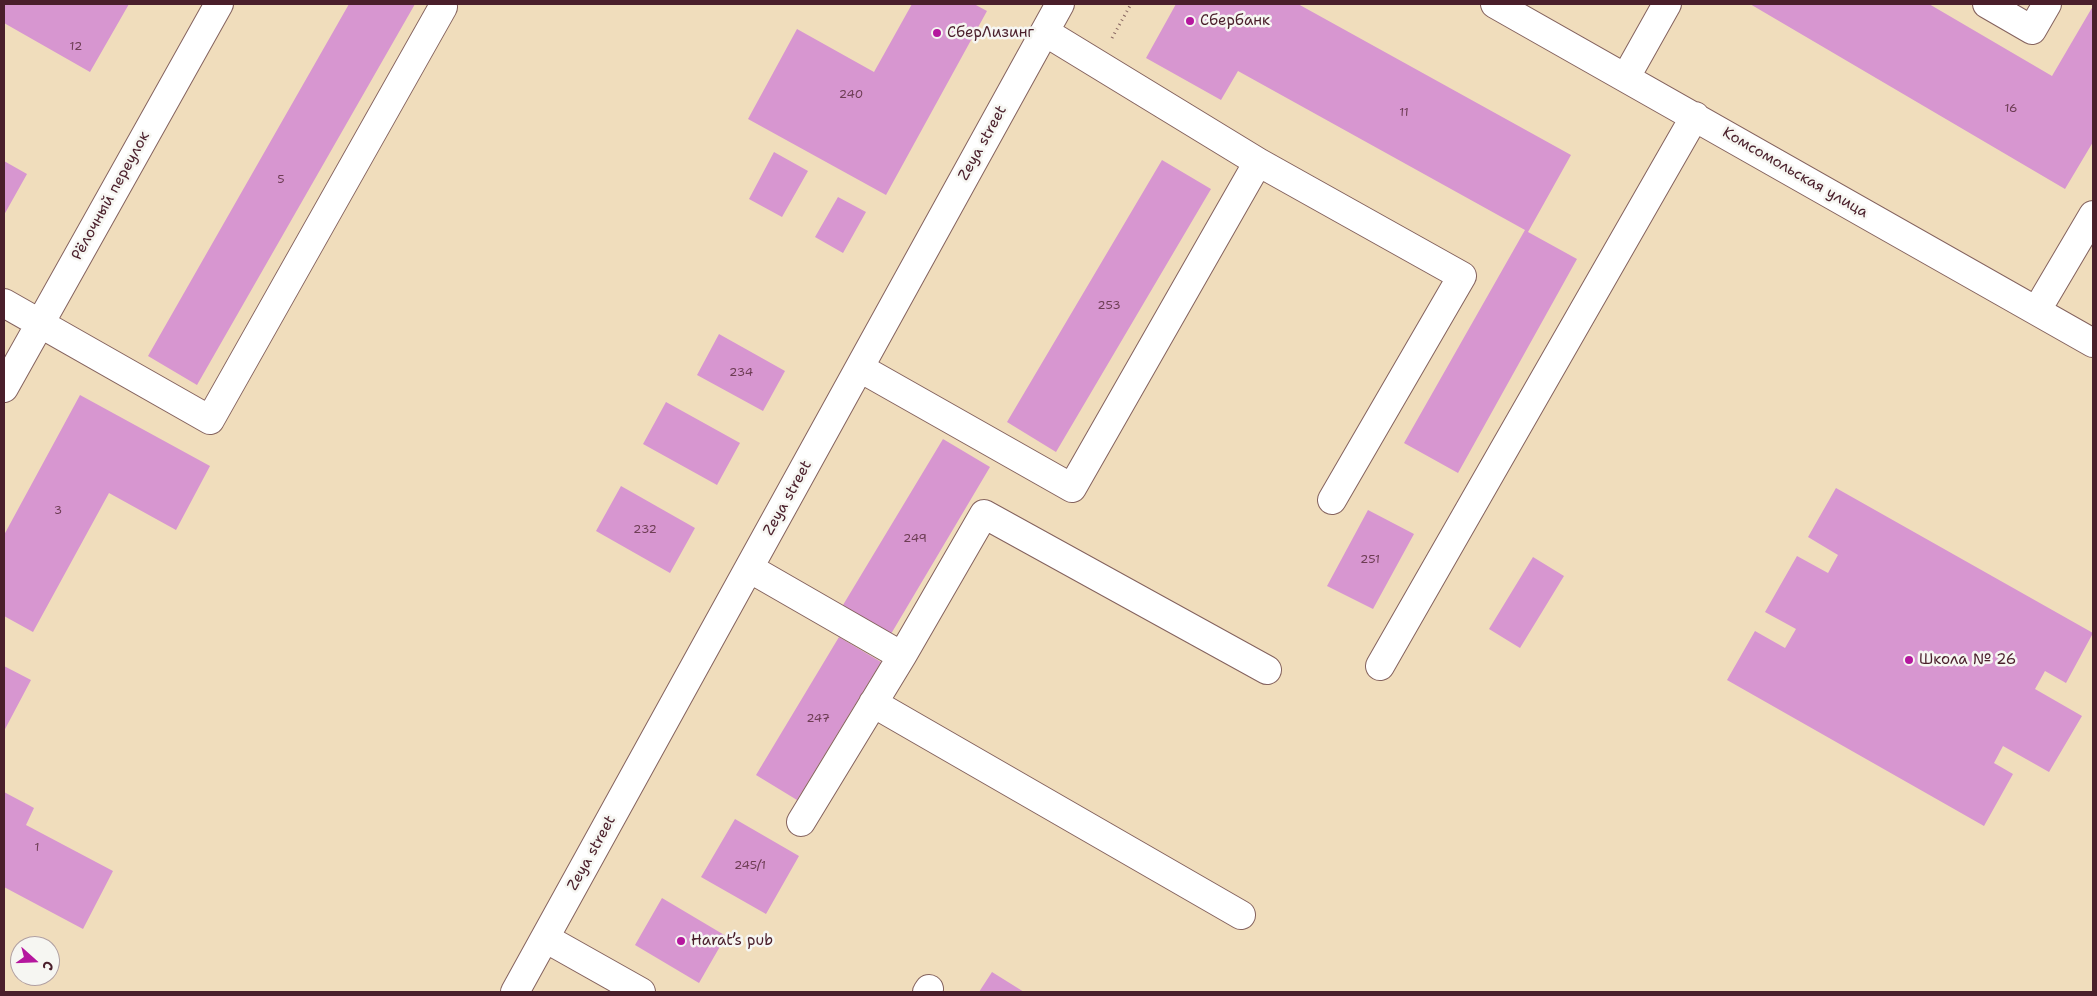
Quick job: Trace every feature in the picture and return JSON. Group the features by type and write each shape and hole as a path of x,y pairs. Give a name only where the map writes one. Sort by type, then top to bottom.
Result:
{"street":[{"name":"Рёлочный переулок","path":"4,388 219,4"},
{"name":"Zeya street","path":"515,992 1060,4"},
{"name":"Комсомольская улица","path":"1495,4 2037,310 2093,344"},
{"path":"1626,78 1667,4"},
{"path":"1987,4 2032,30 2047,4"},
{"path":"4,303 210,420 443,7"},
{"path":"1045,32 1258,162 1462,276 1332,500"},
{"path":"1380,666 1694,116"},
{"path":"860,368 1072,488 1258,162"},
{"path":"2037,310 2093,215"},
{"path":"802,822 902,656 984,514 1267,670"},
{"path":"749,568 902,656"},
{"path":"873,703 1241,915"},
{"path":"545,938 641,992"}],"path":[{"path":"1097,64 1131,4"}],"building":[{"path":"4,4 129,4 90,72 4,23"},
{"path":"349,4 415,4 197,385 148,356"},
{"path":"912,4 974,4 987,11 886,195 748,119 797,29 874,72"},
{"path":"1176,4 1298,4 1571,155 1528,232 1577,259 1458,473 1404,443 1525,230 1238,71 1221,100 1146,58"},
{"path":"1750,4 1929,4 2052,76 2093,6 2093,142 2065,189"},
{"path":"774,152 808,171 782,217 749,199"},
{"path":"1162,160 1211,189 1056,452 1007,422"},
{"path":"4,161 27,174 4,215"},
{"path":"838,197 866,212 843,253 815,237"},
{"path":"719,334 785,371 763,411 697,375"},
{"path":"80,395 210,466 176,530 109,493 33,632 4,616 4,535"},
{"path":"666,402 740,443 717,485 643,444"},
{"path":"943,439 990,467 888,639 840,610"},
{"path":"621,486 695,528 670,573 596,531"},
{"name":"Школа № 26","path":"1836,488 2093,633 2066,683 2045,671 2035,689 2082,716 2049,772 2003,746 1994,763 2013,774 1984,826 1727,680 1755,631 1785,648 1796,629 1765,612 1797,556 1828,573 1838,555 1808,537"},
{"path":"1368,510 1414,534 1373,609 1327,586"},
{"path":"1533,557 1564,576 1520,648 1489,629"},
{"path":"839,637 881,662 797,800 756,775"},
{"path":"4,666 31,680 4,731"},
{"path":"4,792 34,808 26,825 113,871 83,929 4,887"},
{"path":"735,819 799,856 766,914 701,877"},
{"name":"Harat’s pub","path":"662,898 726,936 699,983 635,945"},
{"path":"992,972 1024,992 979,992"}],"place":[{"name":"Сбербанк","path":"1190,21"},
{"name":"СберЛизинг","path":"937,33"},
{"name":"Школа № 26","path":"1909,660"},
{"name":"Harat’s pub","path":"681,941"}]}
